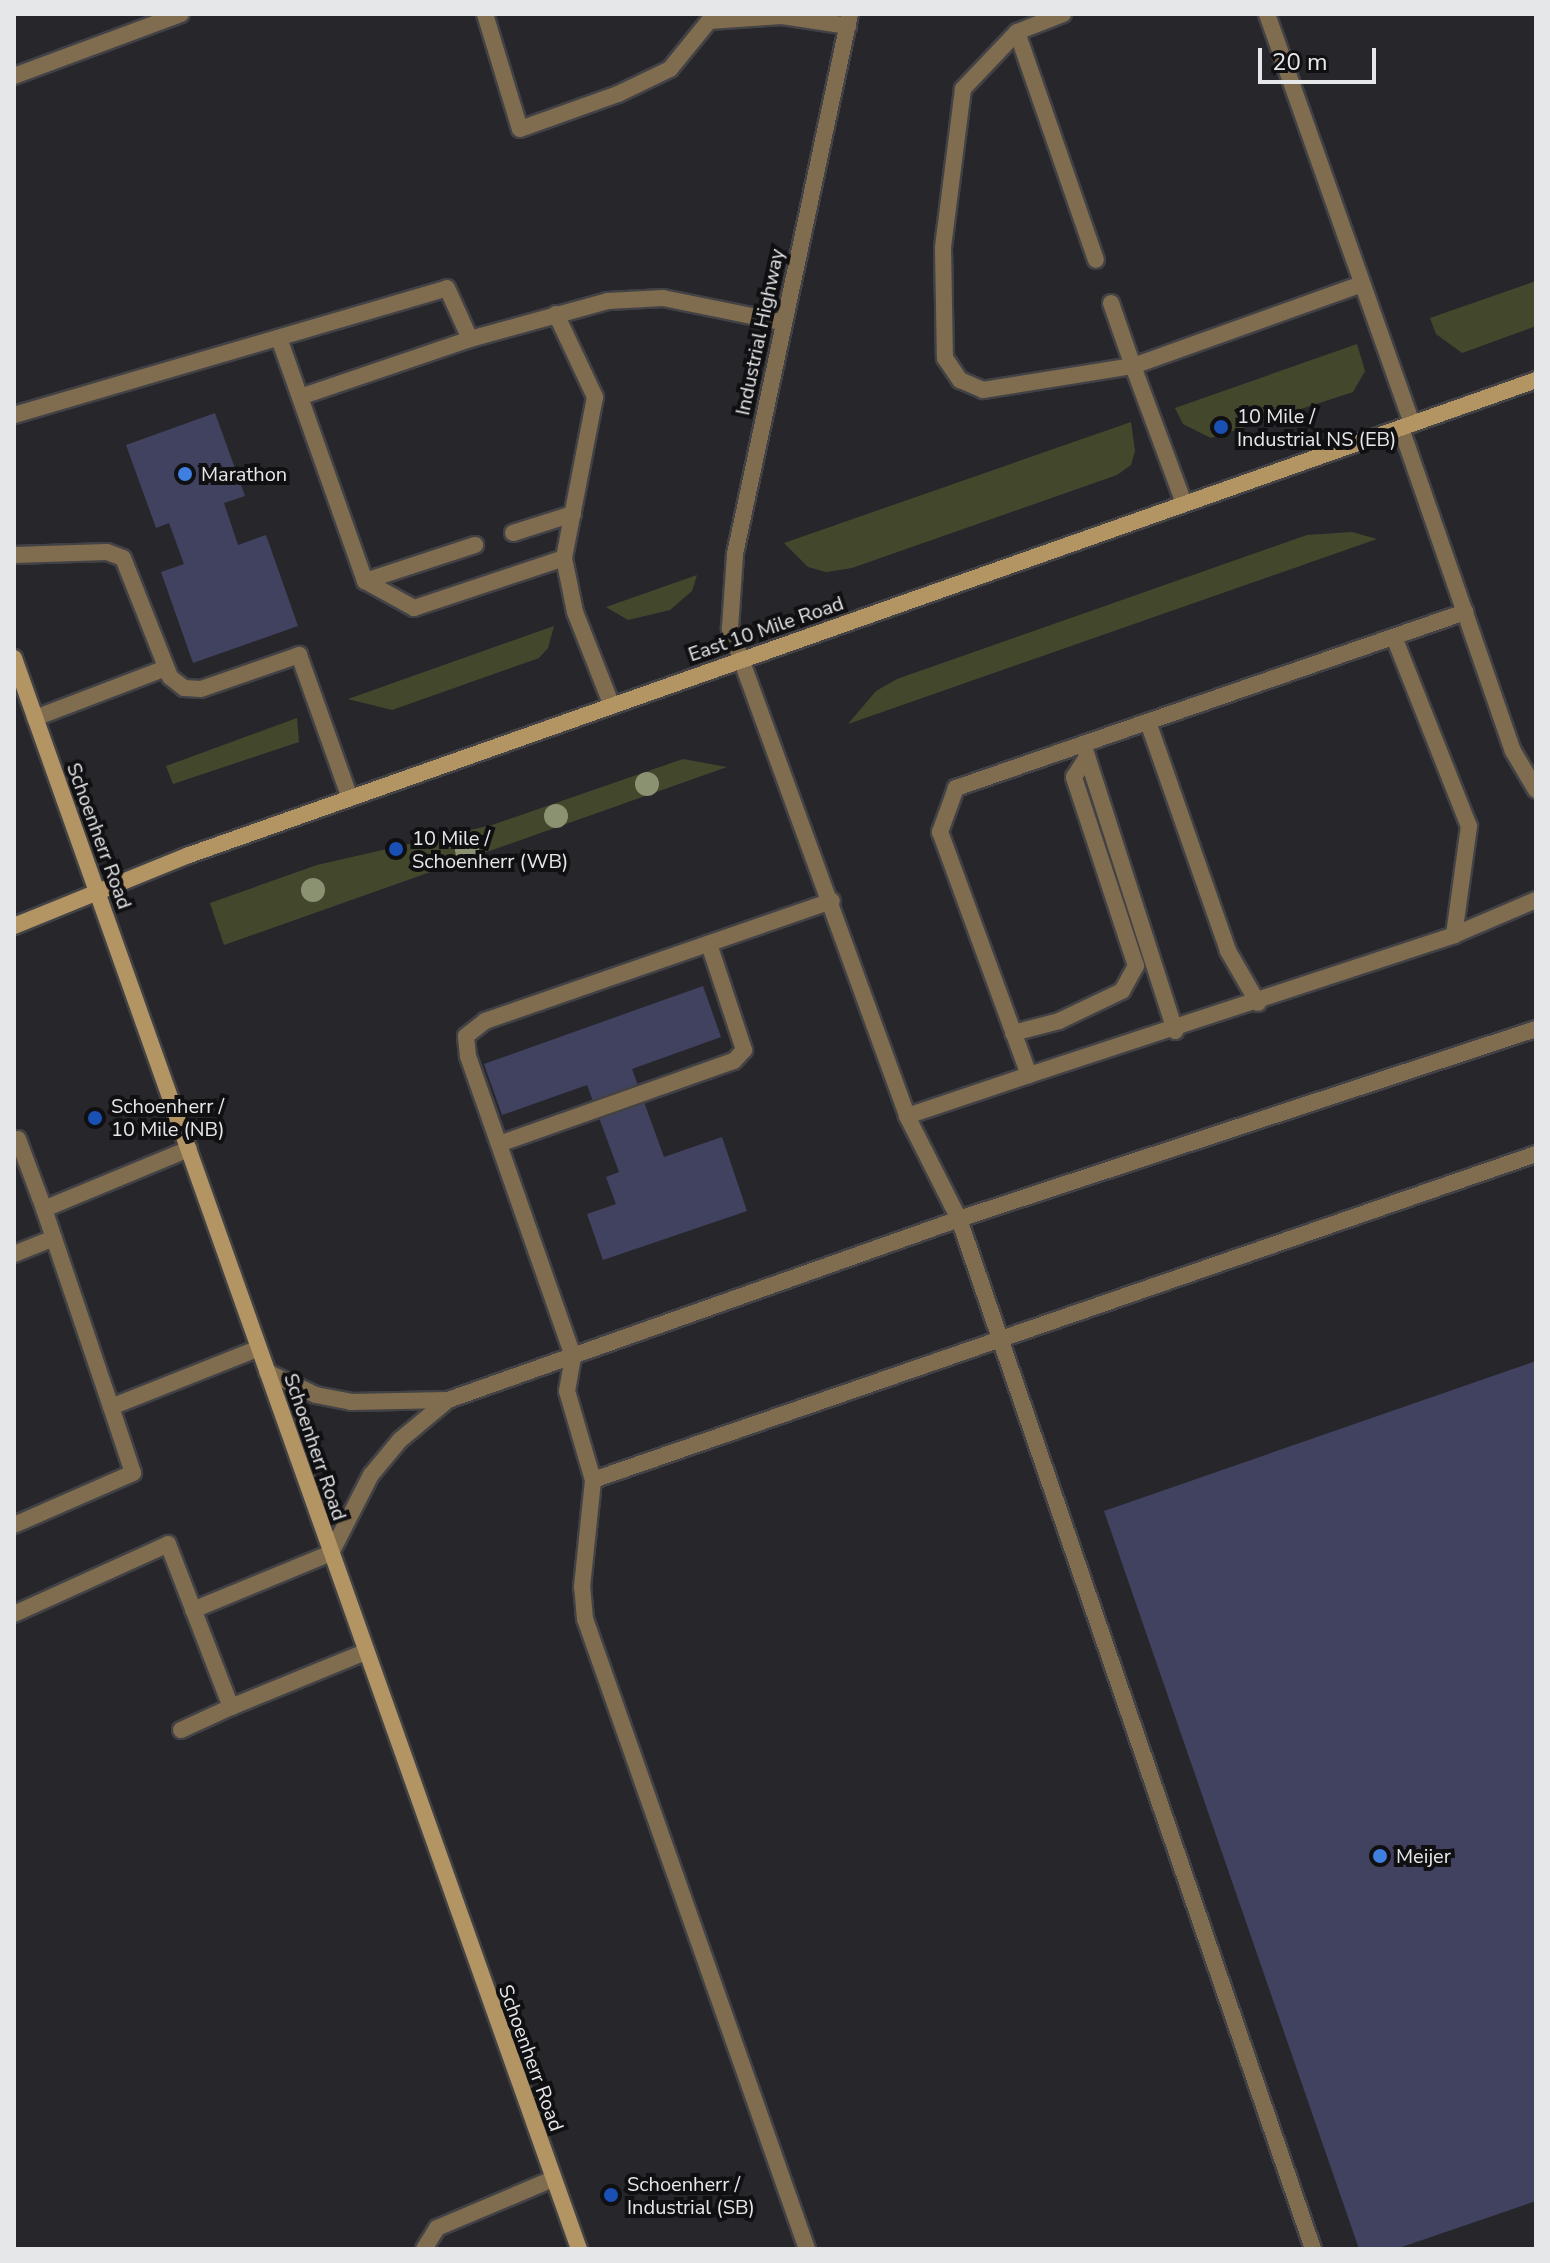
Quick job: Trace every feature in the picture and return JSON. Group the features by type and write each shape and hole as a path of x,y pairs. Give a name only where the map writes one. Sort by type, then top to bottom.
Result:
{"main road":[{"name":"East 10 Mile Road","path":"14,926 96,890 350,798 1536,380"},
{"name":"Schoenherr Road","path":"14,658 579,2249"}],"street":[{"path":"14,76 181,14"},
{"path":"485,14 520,129 670,69 709,21 782,16 849,20"},
{"path":"1063,14 1017,32 963,89 943,248 945,358 960,380 983,390 1133,366 1362,284"},
{"path":"1267,14 1362,284 1465,612 1513,751 1536,790"},
{"name":"Industrial Highway","path":"849,20 781,322 728,599 730,628 832,901 907,1116 959,1219 1313,2249"},
{"path":"1017,32 1096,260"},
{"path":"14,415 280,341 447,288 470,339"},
{"path":"300,397 470,339 608,301 663,298 781,322"},
{"path":"1111,303 1184,503"},
{"path":"556,314 595,397 564,558 575,612 612,706"},
{"path":"280,341 365,581 414,608 564,558"},
{"path":"513,533 573,514"},
{"path":"365,581 475,545"},
{"path":"14,555 107,552 123,558 166,668 184,688 201,689 299,655 350,798"},
{"path":"1029,1075 940,832 956,788 1085,751 1148,722 1465,612"},
{"path":"1394,637 1469,826 1454,935"},
{"path":"35,718 166,668"},
{"path":"1148,722 1228,951 1258,1003"},
{"path":"1085,751 1175,1031"},
{"path":"1013,1033 1059,1021 1122,991 1136,966 1074,777 1085,751"},
{"path":"907,1116 1258,1003 1454,935 1536,900"},
{"path":"807,2249 585,1619 582,1587 593,1480 567,1391 573,1356 499,1144 466,1036 485,1021 832,901"},
{"path":"499,1144 734,1061 744,1050 709,944"},
{"path":"267,1372 316,1395 351,1402 448,1400 959,1219 1536,1029"},
{"path":"14,1525 133,1473 44,1209 15,1136"},
{"path":"44,1209 189,1149"},
{"path":"593,1480 1536,1154"},
{"path":"14,1254 54,1238"},
{"path":"111,1407 259,1348"},
{"path":"193,1610 331,1553 371,1475 400,1440 448,1400"},
{"path":"14,1614 168,1544 231,1707"},
{"path":"181,1730 365,1652"},
{"path":"424,2249 437,2228 553,2179"}],"green space":[{"path":"1536,281 1536,326 1462,353 1436,334 1430,318"},
{"path":"1357,344 1365,371 1353,392 1211,438 1183,424 1175,408"},
{"path":"1131,422 1135,451 1131,465 1117,475 852,568 826,572 808,567 784,543"},
{"path":"1352,532 1377,539 848,724 876,691 897,679 1307,535"},
{"path":"697,575 692,591 670,610 628,620 606,607"},
{"path":"554,626 548,648 539,658 392,710 348,699"},
{"path":"297,718 299,742 173,784 166,766"},
{"path":"683,759 727,767 224,945 210,903 317,865 492,825"}],"building":[{"path":"215,413 245,496 224,503 238,545 266,535 298,626 193,663 161,572 184,564 169,523 156,528 126,445"},
{"path":"703,986 721,1037 632,1069 664,1157 722,1137 747,1211 603,1260 587,1214 616,1204 606,1177 619,1172 587,1085 502,1115 484,1064"},
{"name":"Meijer","path":"1536,1361 1536,2201 1396,2249 1359,2249 1104,1511"}],"place":[{"name":"10 Mile / Industrial NS (EB)","path":"1221,427"},
{"name":"Marathon","path":"185,474"},
{"name":"10 Mile / Schoenherr (WB)","path":"396,849"},
{"name":"Schoenherr / 10 Mile (NB)","path":"95,1118"},
{"name":"Meijer","path":"1380,1856"},
{"name":"Schoenherr / Industrial (SB)","path":"611,2195"}]}
